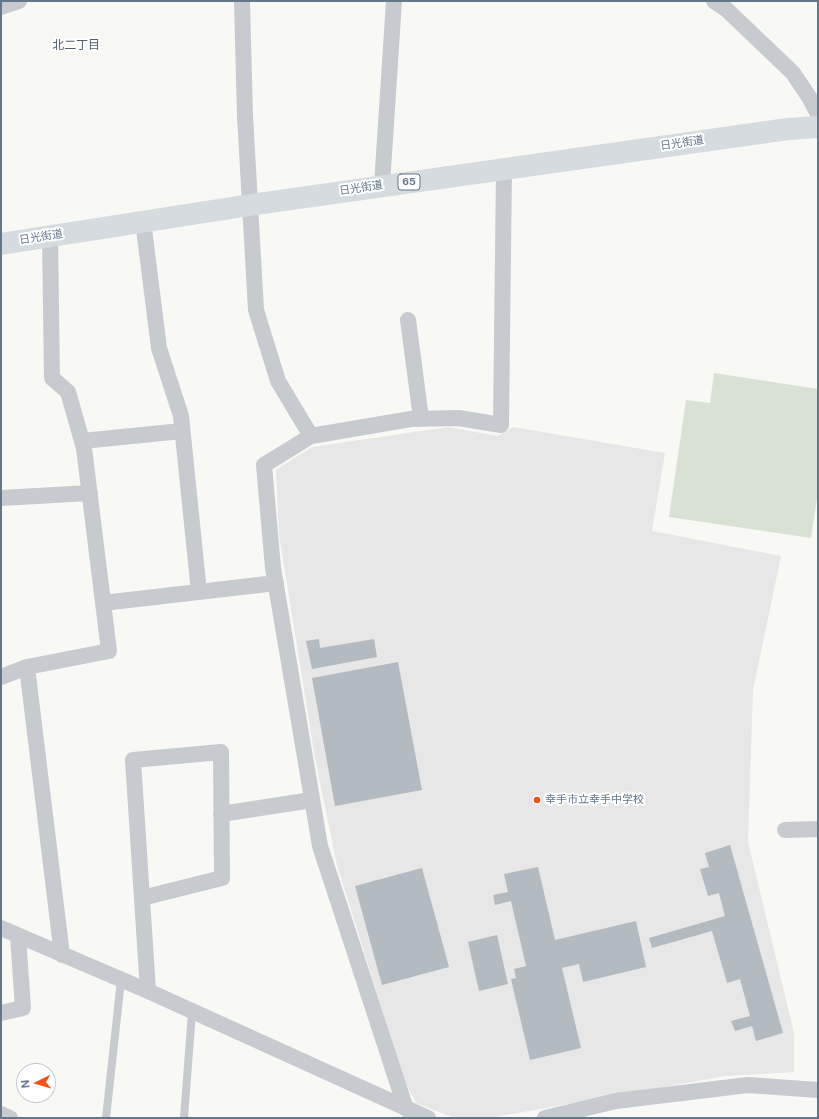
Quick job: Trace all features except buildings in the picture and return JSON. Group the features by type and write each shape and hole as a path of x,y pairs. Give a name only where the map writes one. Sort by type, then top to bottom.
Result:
{"main road":[{"name":"日光街道","path":"1,244 50,235 382,186 788,129 818,127"}],"street":[{"path":"1,7 19,1"},
{"path":"242,1 245,116 256,310 278,381 311,436"},
{"path":"382,186 394,1"},
{"path":"722,4 793,73 810,97 818,114"},
{"path":"406,1109 320,846 276,583 264,465 311,436 411,419 458,418 501,425 504,169"},
{"path":"143,221 159,348 181,416 199,592"},
{"path":"1,677 27,667 109,651 90,493 82,441 68,392 52,378 50,235"},
{"path":"408,320 421,418"},
{"path":"82,441 182,431"},
{"path":"1,498 90,493"},
{"path":"103,603 276,583"},
{"path":"27,667 62,955"},
{"path":"142,898 222,878 221,752 132,760 148,992"},
{"path":"222,814 312,800"},
{"path":"785,830 818,829"},
{"path":"1,928 148,992 428,1118"},
{"path":"1,1013 23,1008 18,936"},
{"path":"545,1118 616,1101 748,1085 818,1090"},
{"path":"1,1114 10,1118"}],"lane":[{"path":"106,1118 121,980"},
{"path":"184,1118 192,1012"}],"shaded area":[{"path":"714,373 818,389 818,492 811,538 669,517 686,400 710,403"},
{"name":"幸手市立幸手中学校","path":"448,427 498,436 513,427 665,453 652,531 781,556 753,690 748,842 794,1033 794,1072 726,1076 489,1118 455,1118 416,1103 404,1080 337,865 315,758 279,534 276,470 312,447"}],"place":[{"name":"幸手市立幸手中学校","path":"537,800"}],"district":[{"name":"北二丁目","path":"76,45"}]}
